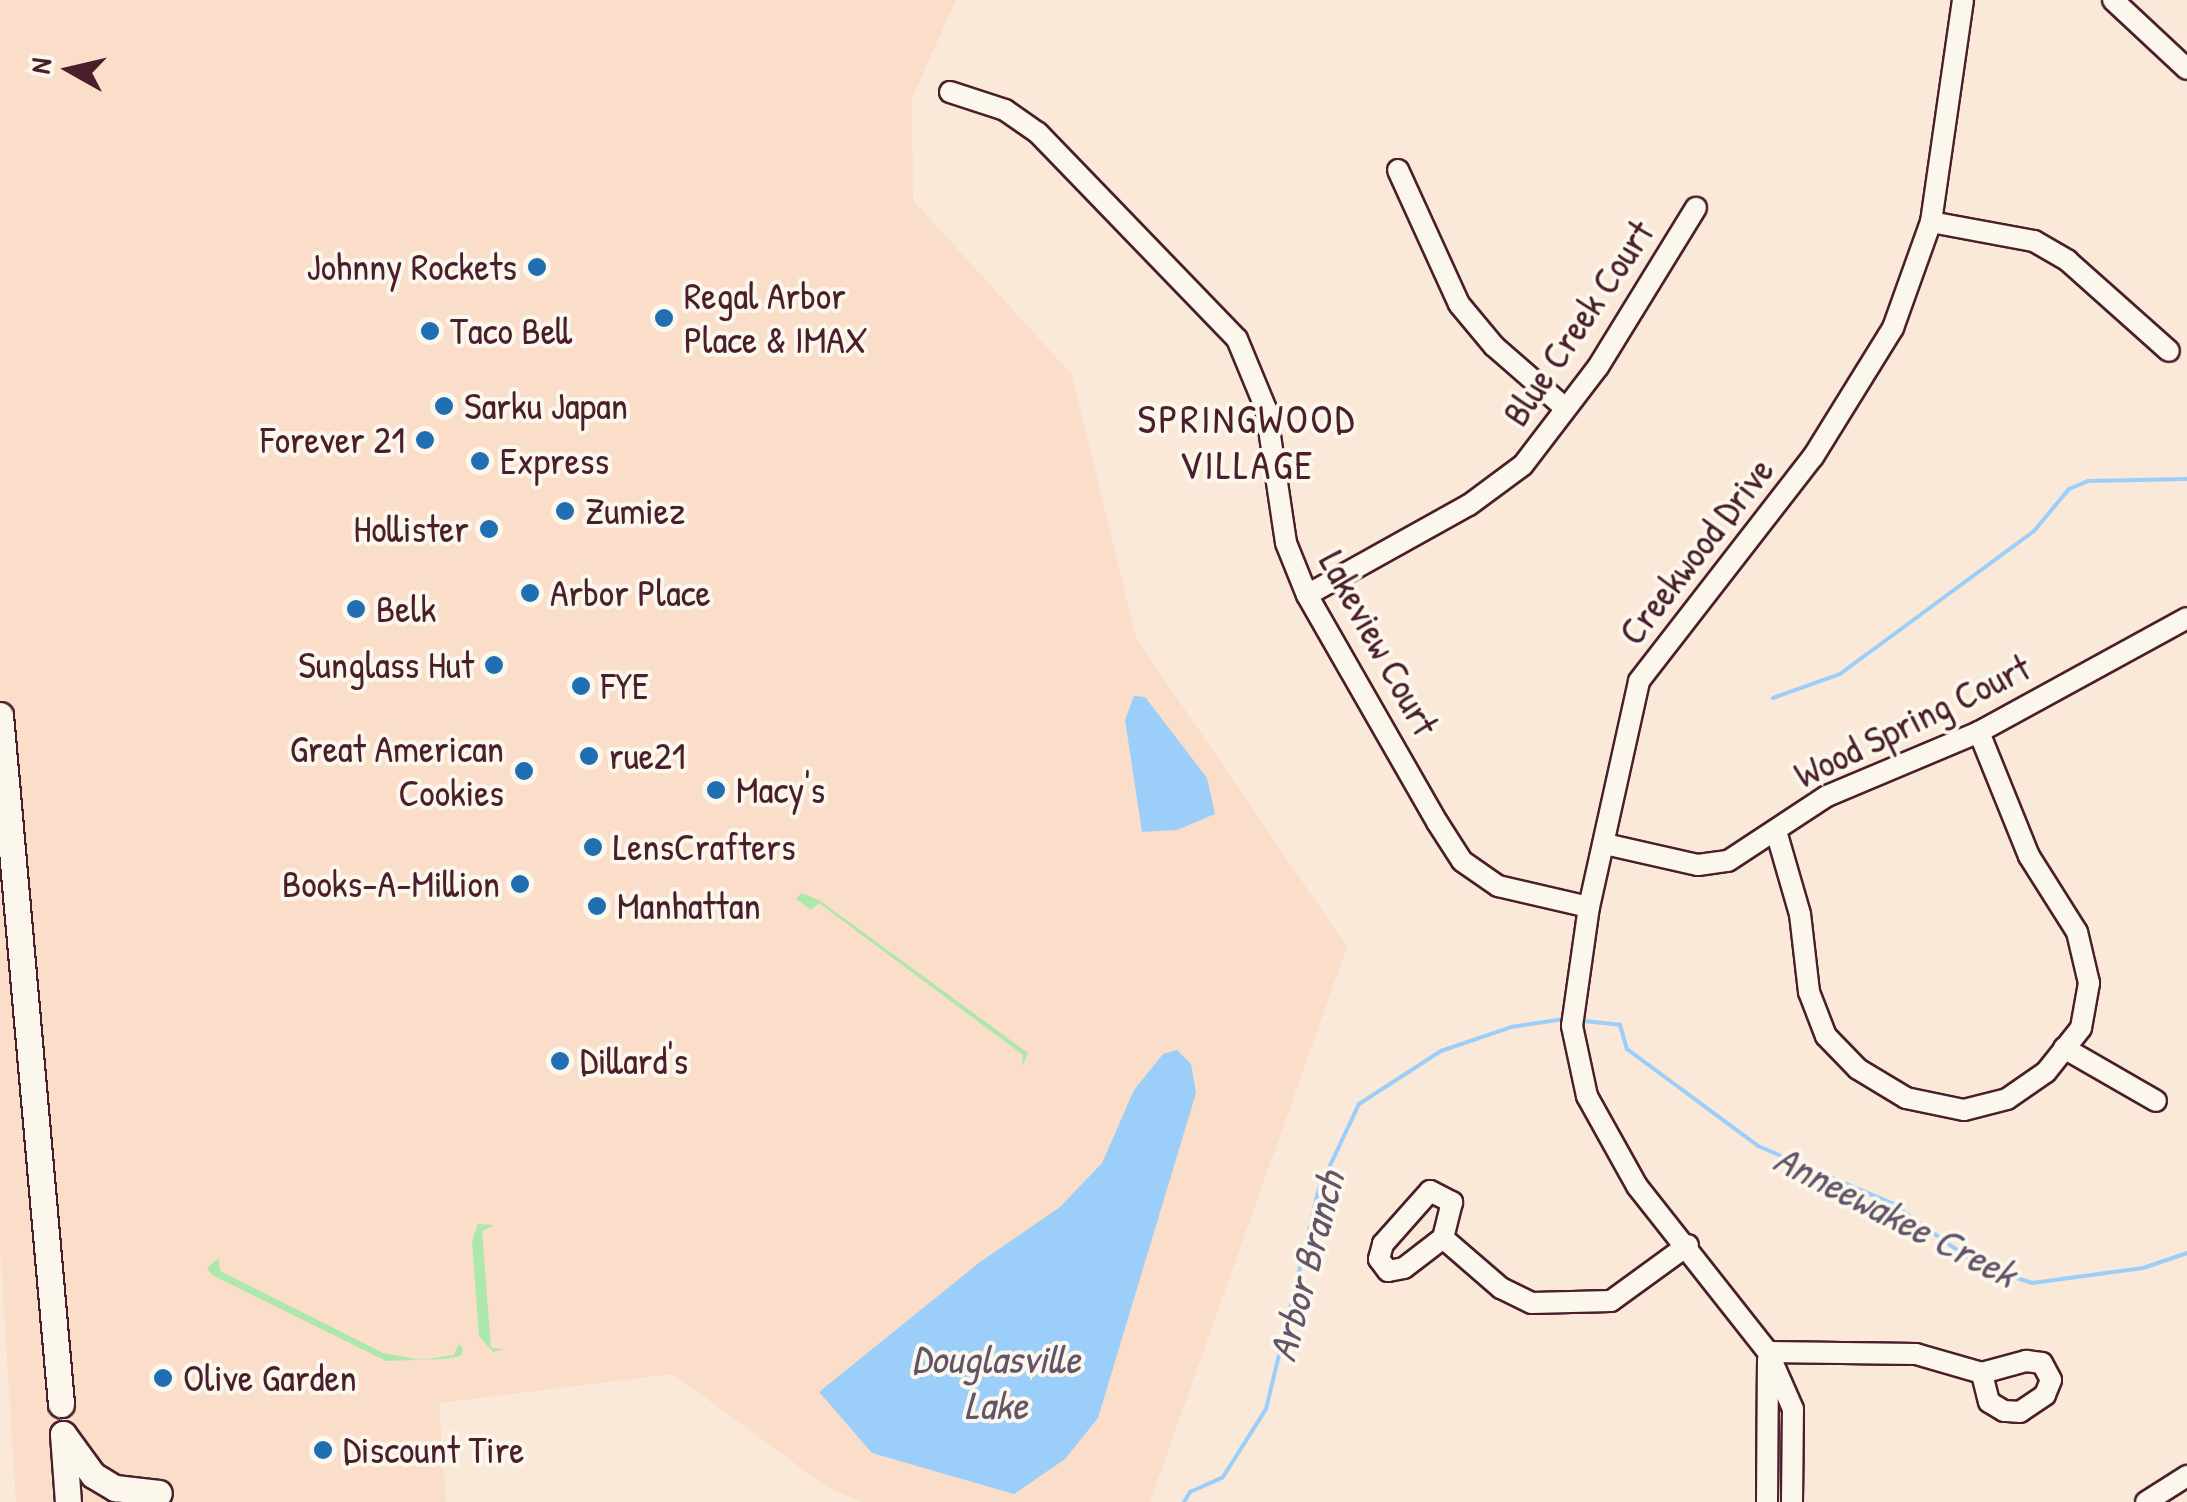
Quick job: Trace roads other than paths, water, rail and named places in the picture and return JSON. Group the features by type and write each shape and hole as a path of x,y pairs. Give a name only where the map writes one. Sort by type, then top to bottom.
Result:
{"main road":[{"path":"0,715 62,1404"},
{"path":"63,1434 93,1475 115,1488 159,1493"},
{"path":"63,1434 68,1502"}],"street":[{"name":"Creekwood Drive","path":"1792,1502 1793,1410 1768,1352 1688,1245 1637,1186 1587,1096 1572,1026 1589,907 1639,681 1813,458 1893,328 1932,222 1962,0"},
{"path":"2113,0 2187,69"},
{"name":"Lakeview Court","path":"950,92 1005,110 1038,134 1237,339 1266,409 1286,543 1307,595 1462,862 1498,886 1589,907"},
{"path":"1398,170 1458,304 1494,346 1566,408"},
{"name":"Blue Creek Court","path":"1307,595 1469,505 1522,464 1598,368 1696,208"},
{"path":"1932,222 2034,241 2068,261 2169,351"},
{"name":"Wood Spring Court","path":"1605,844 1698,865 1728,861 1827,796 1979,732 2187,618"},
{"path":"1776,831 1800,914 1817,1020 1858,1069 1906,1098 1964,1110 2007,1098 2046,1072 2081,1028 2088,1004 2088,967 2062,904 2029,856 1979,732"},
{"path":"2064,1048 2156,1101"},
{"path":"1442,1238 1501,1288 1532,1303 1582,1306 1623,1294 1688,1245"},
{"path":"1767,1502 1768,1352 1916,1354 1982,1373"},
{"path":"62,1404 63,1434"},
{"path":"2146,1502 2187,1476"}],"water":[{"path":"1134,696 1145,697 1207,778 1215,814 1177,830 1142,832 1125,720"},
{"name":"Douglasville Lake","path":"1177,1050 1191,1064 1196,1093 1098,1418 1065,1459 1014,1494 872,1453 819,1392 980,1262 1060,1207 1102,1163 1134,1090 1163,1054"}],"waterway":[{"path":"1773,698 1840,674 2034,531 2069,489 2088,481 2187,479"},
{"name":"Arbor Branch","path":"1184,1502 1190,1492 1223,1477 1266,1409 1319,1189 1359,1104 1441,1051 1511,1027 1564,1019"},
{"name":"Anneewakee Creek","path":"1584,1021 1620,1025 1627,1049 1758,1146 1893,1204 1978,1265 2032,1283 2143,1268 2187,1253"}],"place":[{"name":"Johnny Rockets","path":"537,267"},
{"name":"Regal Arbor Place & IMAX","path":"664,318"},
{"name":"Taco Bell","path":"430,331"},
{"name":"Sarku Japan","path":"444,406"},
{"name":"Forever 21","path":"425,440"},
{"name":"Express","path":"480,461"},
{"name":"Zumiez","path":"565,511"},
{"name":"Hollister","path":"489,529"},
{"name":"Arbor Place","path":"530,593"},
{"name":"Belk","path":"356,609"},
{"name":"Sunglass Hut","path":"494,665"},
{"name":"FYE","path":"581,686"},
{"name":"rue21","path":"589,756"},
{"name":"Great American Cookies","path":"524,771"},
{"name":"Macy's","path":"716,790"},
{"name":"LensCrafters","path":"593,847"},
{"name":"Books-A-Million","path":"520,884"},
{"name":"Manhattan","path":"597,906"},
{"name":"Dillard's","path":"560,1061"},
{"name":"Olive Garden","path":"163,1378"},
{"name":"Discount Tire","path":"323,1450"}],"district":[{"name":"SPRINGWOOD VILLAGE","path":"1247,441"}]}
